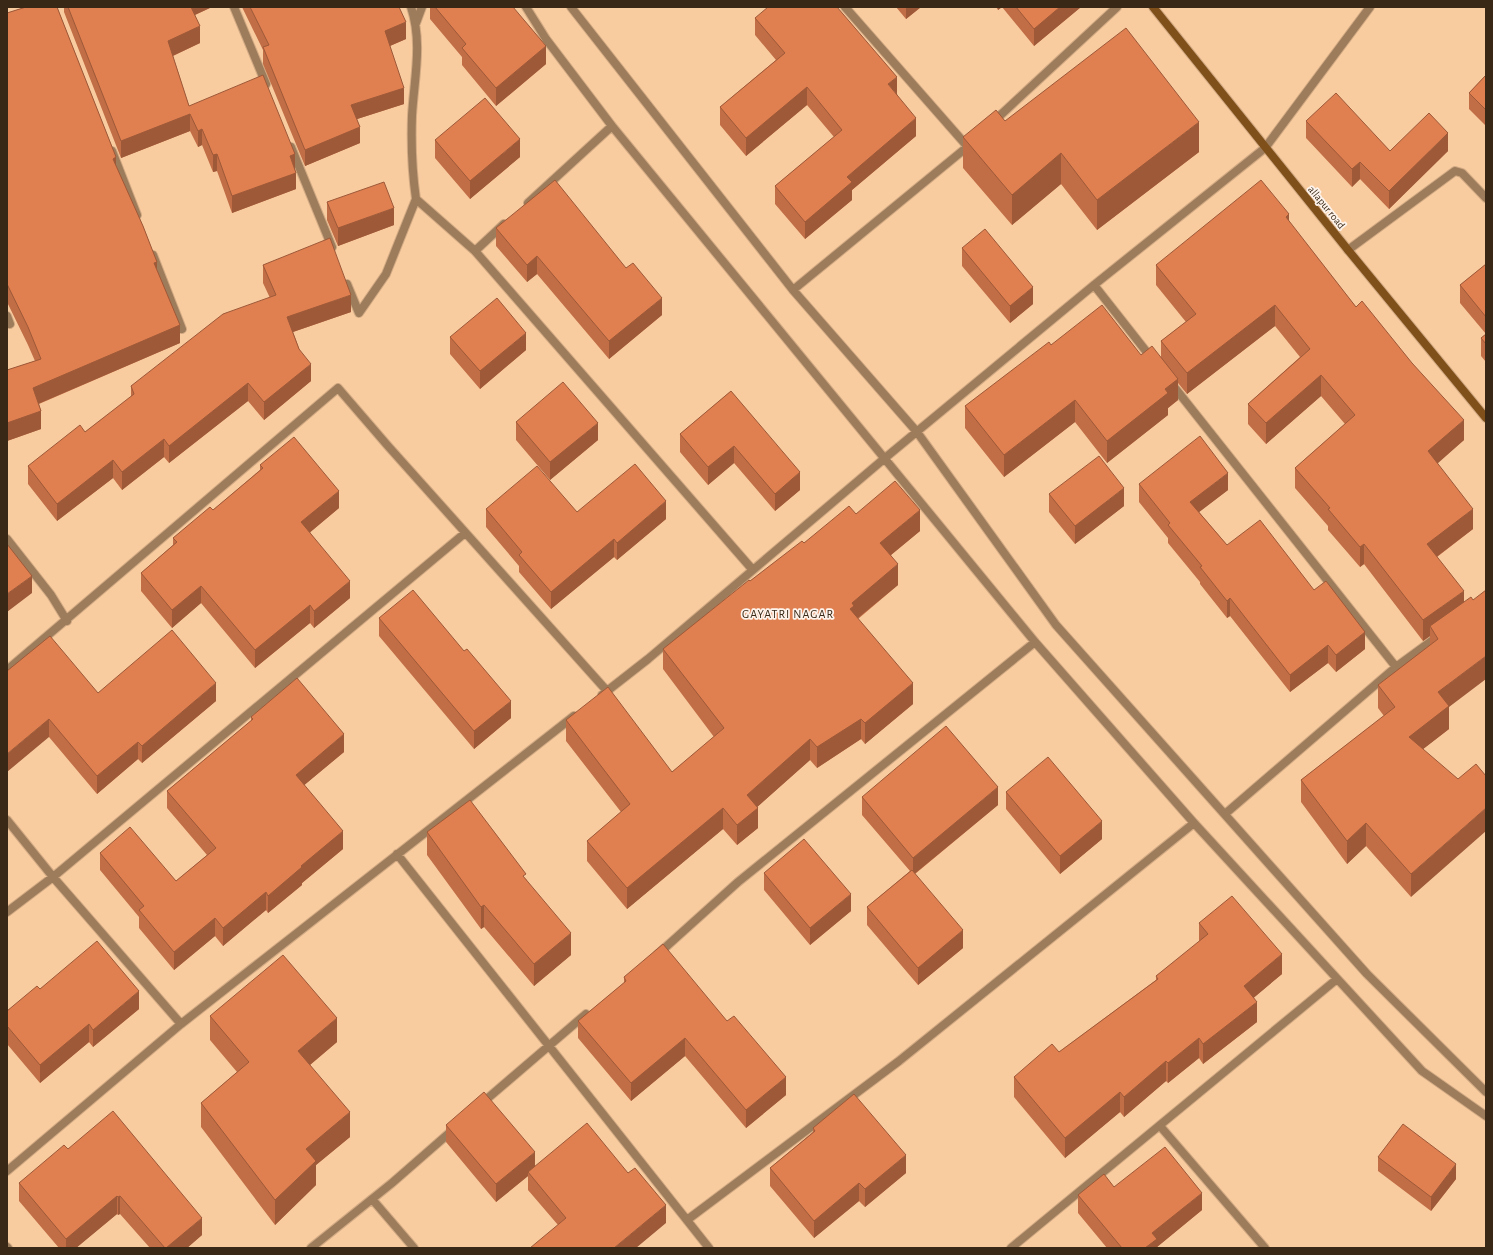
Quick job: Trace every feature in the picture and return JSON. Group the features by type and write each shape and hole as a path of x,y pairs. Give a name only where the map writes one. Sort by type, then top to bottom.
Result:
{"main road":[{"name":"allapur road","path":"1153,7 1265,148 1486,418"}],"street":[{"path":"234,7 270,94"},
{"path":"344,277 359,313 386,274 416,199 412,154 412,115 418,64 416,23 411,7"},
{"path":"416,23 422,7"},
{"path":"526,7 546,39 612,126 1035,642 1194,823 1422,1071 1486,1116"},
{"path":"571,7 793,290 917,432 1056,625 1367,974 1486,1092"},
{"path":"845,7 967,146"},
{"path":"793,290 982,133 1117,7"},
{"path":"595,700 648,659 885,458 1094,285 1265,148 1370,7"},
{"path":"521,209 612,126"},
{"path":"288,138 335,255"},
{"path":"110,146 142,226"},
{"path":"1348,250 1455,172 1462,173 1486,198"},
{"path":"416,199 475,251 752,570"},
{"path":"475,251 510,220"},
{"path":"151,248 182,329"},
{"path":"1094,285 1158,366"},
{"path":"1168,379 1396,667"},
{"path":"7,670 67,621 338,388 465,533 607,691"},
{"path":"7,912 53,877 465,533"},
{"path":"7,539 51,596 67,621"},
{"path":"1225,814 1396,667 1447,629"},
{"path":"652,960 738,882 793,840 1035,642"},
{"path":"7,1171 181,1024 582,710"},
{"path":"7,820 53,877 181,1024"},
{"path":"687,1220 899,1061 1194,823"},
{"path":"397,854 709,1248"},
{"path":"1011,1248 1337,979"},
{"path":"473,1112 591,1010"},
{"path":"311,1248 372,1199 461,1122"},
{"path":"1160,1126 1265,1248"},
{"path":"372,1199 414,1248"}],"building":[{"path":"26,7 57,7 116,157 113,159 143,226 157,262 154,263 180,325 33,388 41,411 7,423 7,370 41,359 28,327 7,284 7,13"},
{"path":"68,7 191,7 200,26 168,41 189,106 263,75 295,154 290,156 296,173 232,196 217,154 213,155 202,129 198,131 190,114 121,141"},
{"path":"250,7 399,7 406,22 385,31 404,88 351,105 360,127 305,150 263,47 269,45"},
{"path":"435,7 513,7 546,46 496,88 462,48 466,44"},
{"path":"768,7 837,7 897,77 888,84 916,118 847,177 852,182 805,222 775,186 842,130 807,87 746,138 720,107 785,53 755,18"},
{"path":"1016,7 1060,7 1034,29"},
{"path":"1126,28 1199,122 1097,200 1061,153 1012,195 963,137 996,110 1005,121"},
{"path":"1486,75 1486,110 1469,93"},
{"path":"1336,93 1390,151 1429,113 1448,133 1389,191 1360,162 1352,169 1306,121"},
{"path":"485,98 520,139 470,181 435,140"},
{"path":"555,180 626,268 633,263 662,298 609,341 537,256 527,265 496,228"},
{"path":"1261,180 1289,214 1286,217 1356,307 1362,301 1412,363 1464,420 1428,451 1473,509 1427,544 1464,591 1423,620 1364,544 1360,547 1328,509 1330,508 1295,468 1355,415 1321,375 1266,423 1248,404 1310,349 1275,305 1187,373 1161,341 1196,314 1156,265"},
{"path":"384,182 394,208 338,228 327,202"},
{"path":"985,229 1033,287 1010,306 962,248"},
{"path":"330,238 351,295 287,317 299,349 311,364 264,402 248,383 169,446 164,439 122,472 113,460 57,504 28,466 80,425 85,432 134,394 131,386 223,314 276,295 263,265"},
{"path":"1486,264 1486,317 1460,285"},
{"path":"497,298 526,333 480,371 450,337"},
{"path":"1102,305 1141,355 1152,346 1178,379 1165,389 1168,393 1107,441 1075,400 1004,455 965,406 1049,342 1051,345"},
{"path":"1486,334 1486,344 1481,338"},
{"path":"563,382 598,423 550,462 516,422"},
{"path":"731,391 800,472 775,494 734,446 708,467 680,434"},
{"path":"1200,436 1228,473 1190,502 1227,545 1260,520 1314,590 1326,581 1365,632 1336,655 1328,645 1290,675 1230,598 1227,601 1200,567 1202,566 1168,525 1170,523 1139,484"},
{"path":"294,437 339,491 301,522 350,581 314,611 310,605 255,650 201,586 172,610 141,573 177,542 173,538 210,507 213,510 263,468 260,465"},
{"path":"1099,456 1124,488 1075,526 1049,494"},
{"path":"635,464 666,501 617,543 614,539 551,592 519,555 522,552 486,509 537,466 577,512"},
{"path":"895,481 920,510 880,543 898,564 852,603 854,606 850,609 913,683 865,723 861,719 817,747 810,739 747,795 758,808 737,825 723,808 627,888 587,841 630,804 566,720 608,687 672,772 724,728 663,649 749,580 750,581 802,541 804,543 849,506 856,514"},
{"path":"7,544 32,576 7,594"},
{"path":"413,590 464,651 467,649 511,701 474,731 379,618"},
{"path":"1486,590 1486,656 1438,692 1449,706 1409,737 1458,779 1476,764 1486,776 1486,808 1411,874 1366,823 1347,841 1301,780 1395,707 1378,685 1438,639 1430,626 1471,597 1473,600"},
{"path":"172,630 216,683 142,746 138,742 97,776 49,719 7,754 7,671 50,636 98,693"},
{"path":"297,678 344,734 296,775 343,831 268,896 266,892 223,928 215,918 174,952 139,910 144,906 100,853 130,827 176,881 216,848 167,791 253,719 251,717"},
{"path":"946,726 998,787 913,858 862,797"},
{"path":"1048,757 1102,821 1060,856 1006,792"},
{"path":"470,800 526,874 523,876 571,933 534,964 484,905 481,907 427,832"},
{"path":"804,839 851,894 810,928 764,873"},
{"path":"912,870 963,930 918,968 867,907"},
{"path":"1232,896 1282,954 1244,986 1257,1002 1203,1044 1199,1038 1168,1063 1166,1061 1124,1097 1120,1092 1065,1138 1014,1077 1052,1044 1059,1052 1158,979 1156,976 1208,934 1199,923"},
{"path":"97,941 139,991 93,1030 89,1024 40,1065 7,1026 7,1011 37,986 40,989"},
{"path":"663,944 727,1021 734,1016 786,1077 746,1110 685,1038 631,1083 578,1021 626,981 624,977"},
{"path":"283,955 337,1018 298,1051 350,1112 306,1149 316,1161 275,1200 201,1103 249,1062 210,1016"},
{"path":"484,1092 535,1152 496,1184 446,1125"},
{"path":"854,1094 906,1155 865,1189 859,1183 814,1221 770,1168 815,1131 813,1128"},
{"path":"113,1111 202,1218 166,1248 120,1196 117,1196 66,1239 19,1183 64,1145 68,1149"},
{"path":"587,1123 628,1173 635,1168 666,1205 614,1248 530,1248 566,1218 528,1172"},
{"path":"1403,1124 1456,1164 1431,1197 1378,1157"},
{"path":"1165,1147 1202,1193 1152,1233 1157,1239 1145,1248 1122,1248 1078,1195 1104,1174 1114,1187"}],"district":[{"name":"GAYATRI NAGAR","path":"788,614"}]}
